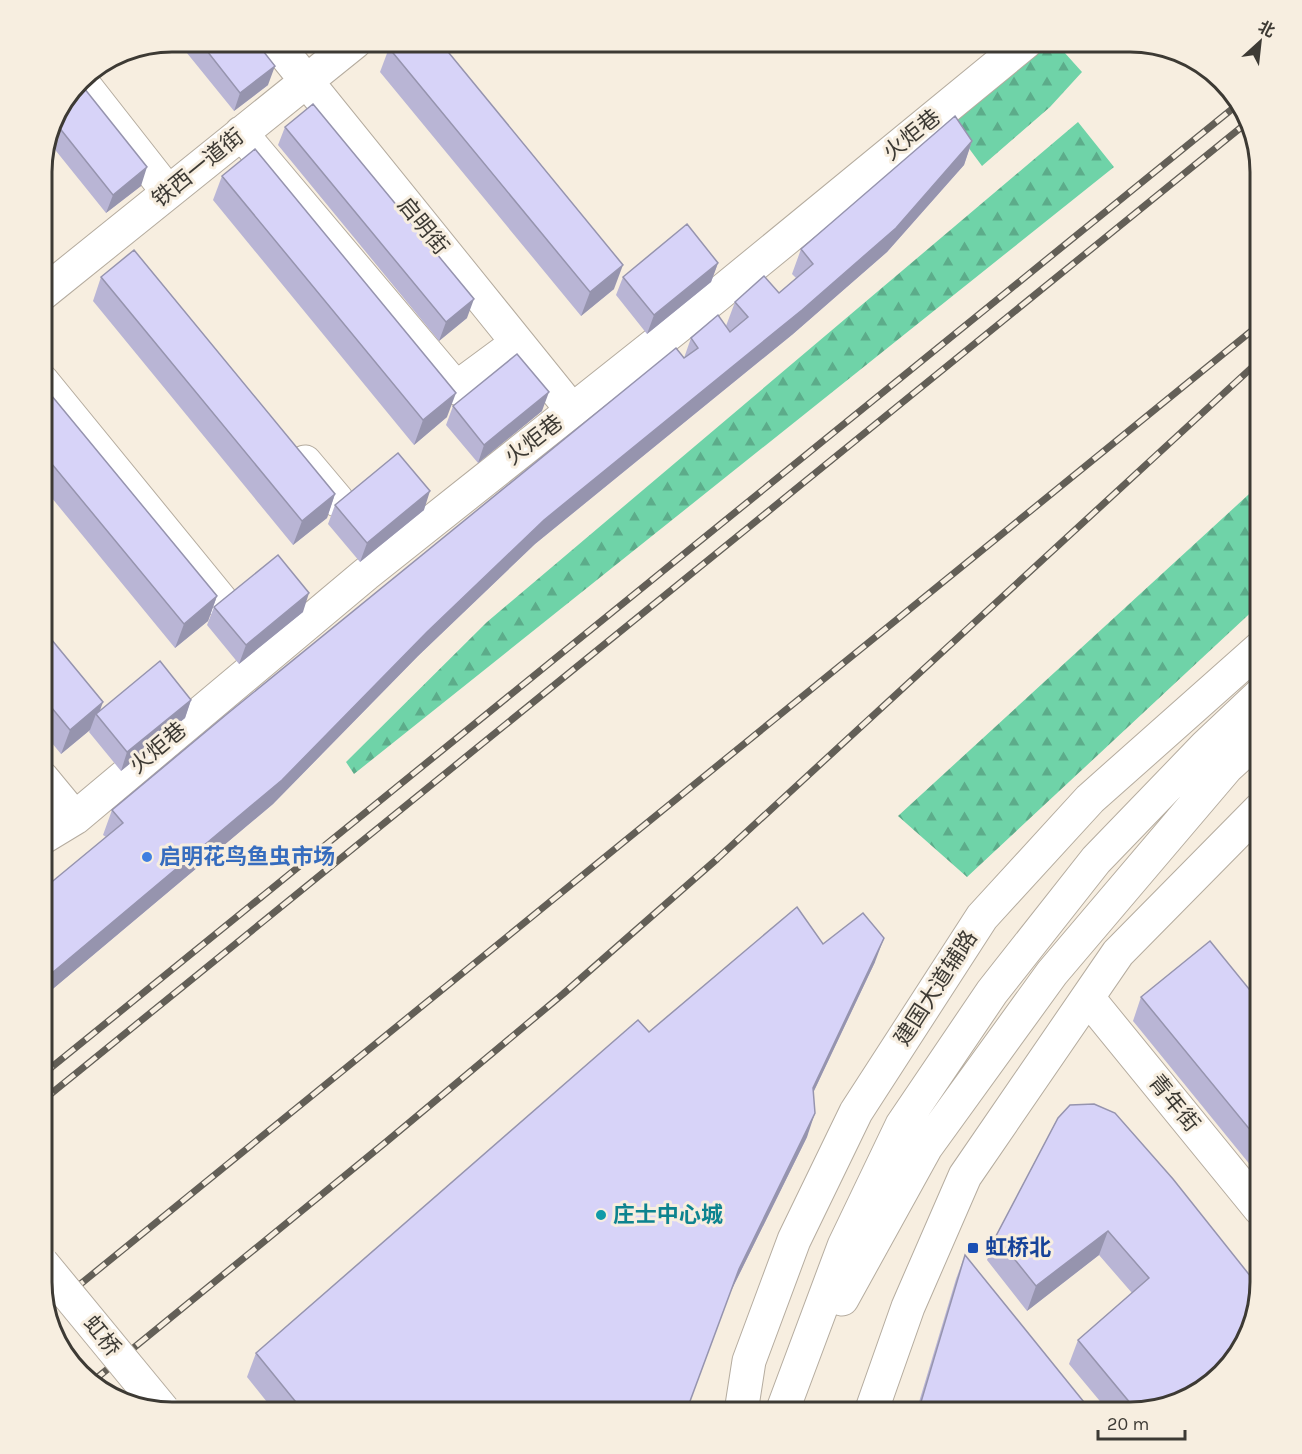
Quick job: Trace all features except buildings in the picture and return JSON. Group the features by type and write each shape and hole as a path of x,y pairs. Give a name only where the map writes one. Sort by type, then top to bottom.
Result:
{"main road":[{"name":"启明街","path":"283,52 572,410"},
{"name":"铁西一道街","path":"53,287 122,245 168,192 342,52"},
{"name":"火炬巷","path":"52,832 75,818 366,574 715,297 1003,53"},
{"path":"87,89 168,192"},
{"path":"241,133 456,388 517,343"},
{"path":"53,394 224,604"},
{"path":"284,436 337,500"},
{"name":"建国大道辅路","path":"743,1402 749,1361 794,1240 856,1112 982,917 1090,799 1250,657"},
{"path":"788,1402 844,1246 902,1125 992,992 1096,860 1206,746 1250,704"},
{"path":"789,1402 833,1313 926,1147 1052,973 1227,767 1250,746"},
{"path":"52,791 75,818"},
{"path":"874,1402 908,1306 965,1176 1118,953 1250,822"},
{"name":"青年街","path":"1088,998 1250,1197"},
{"name":"虹桥","path":"52,1275 155,1400"}],"green space":[{"path":"1039,53 1065,53 1082,72 1050,107 982,166 951,124"},
{"path":"1078,122 1114,167 354,774 346,762 487,622"},
{"path":"1250,493 1250,613 967,877 898,816"}],"railway":[{"path":"52,1067 1231,109"},
{"path":"52,1093 1241,128"},
{"path":"55,1304 1250,332"},
{"path":"99,1377 563,994 717,859 1250,369"}],"place":[{"name":"启明花鸟鱼虫市场","path":"147,857"},
{"name":"庄士中心城","path":"601,1215"},
{"name":"虹桥北","path":"973,1248"}]}
